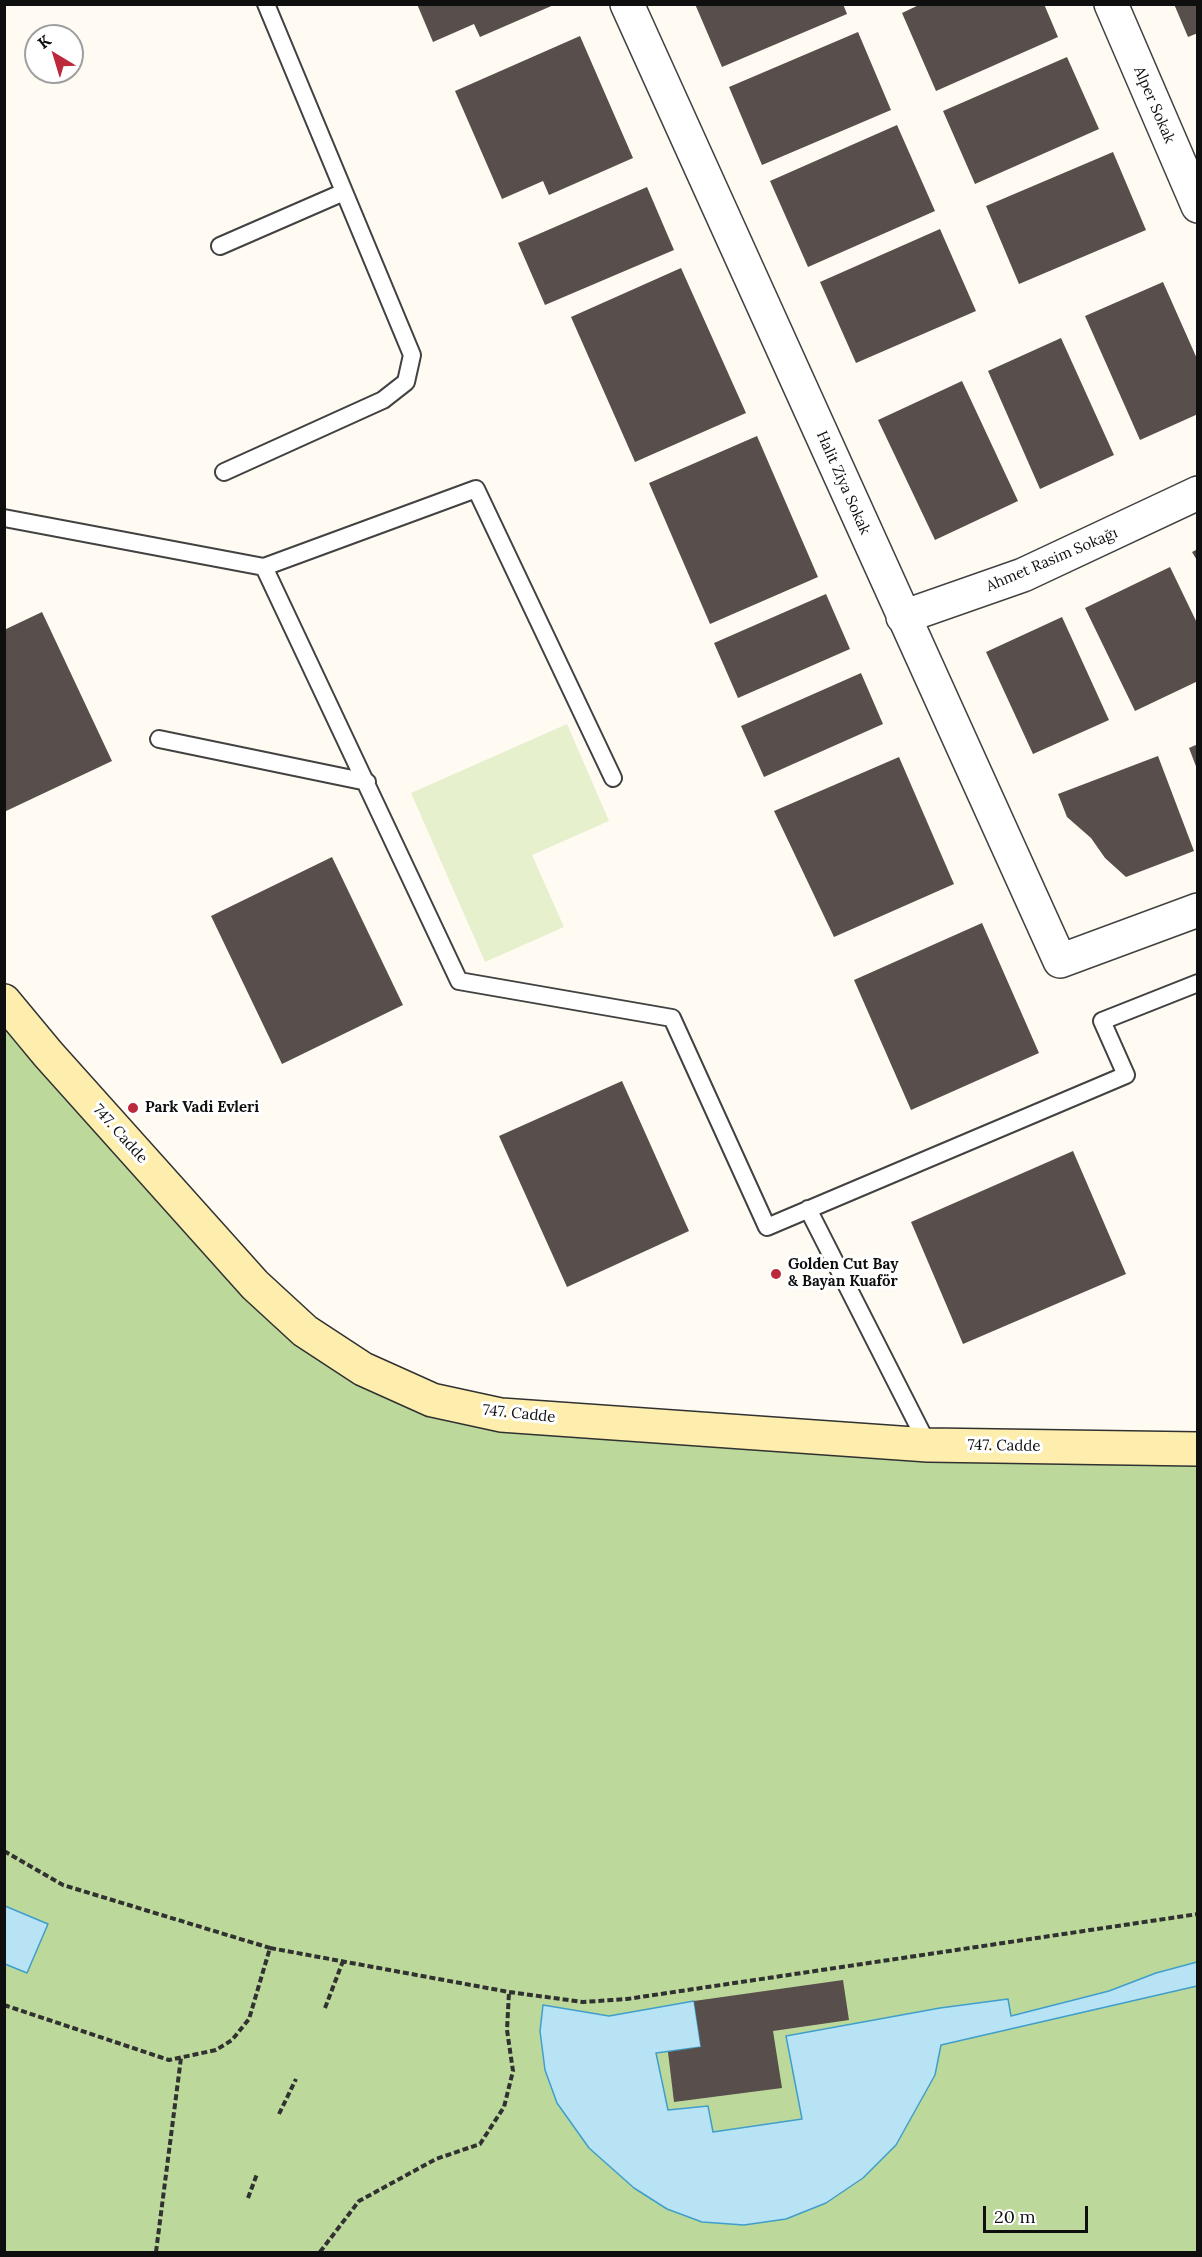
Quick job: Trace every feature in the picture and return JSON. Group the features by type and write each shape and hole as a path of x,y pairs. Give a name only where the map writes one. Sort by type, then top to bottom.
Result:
{"street":[{"name":"Halit Ziya Sokak","path":"627,4 1060,961 1197,910"},
{"name":"Alper Sokak","path":"1111,4 1197,206"},
{"name":"Ahmet Rasim Sokağı","path":"903,617 1023,575 1197,492"},
{"name":"747. Cadde","path":"4,1001 48,1054 255,1285 306,1331 363,1369 432,1400 501,1415 928,1445 1197,1449"}],"lane":[{"path":"224,472 383,400 406,382 412,355 266,4"},
{"path":"220,246 344,192"},
{"path":"4,518 264,567 476,489 613,778"},
{"path":"264,567 459,981 672,1018 767,1227 1126,1075 1101,1021 1197,983"},
{"path":"159,739 367,782"},
{"path":"807,1209 928,1445"}],"path":[{"path":"4,1851 63,1885 270,1948 509,1992 583,2002 627,1999 1197,1914"},
{"path":"4,2005 169,2060 181,2058 216,2050 232,2040 249,2019 270,1948"},
{"path":"325,2008 343,1961"},
{"path":"320,2253 359,2201 436,2159 480,2144 504,2107 513,2071 507,2030 509,1992"},
{"path":"156,2253 181,2058"},
{"path":"279,2114 296,2079"},
{"path":"248,2198 257,2174"}],"green space":[{"path":"567,724 609,821 532,855 564,927 485,962 411,793"},
{"path":"4,1001 255,1285 432,1400 1197,1449 1197,2252 5,2252"}],"water":[{"path":"5,1906 48,1924 27,1973 5,1964"},
{"path":"1197,1962 1197,1986 941,2045 935,2075 896,2145 863,2178 826,2203 786,2219 744,2225 702,2222 667,2209 634,2188 589,2148 557,2103 545,2070 540,2031 543,2005 609,2016 694,2001 701,2047 656,2053 668,2110 708,2106 713,2132 802,2119 786,2036 940,2008 1008,1999 1011,2016 1109,1991 1156,1973"}],"building":[{"path":"417,4 556,4 480,37 474,24 433,42"},
{"path":"695,4 843,4 847,14 722,67"},
{"path":"921,4 1044,4 1058,37 936,91 902,13"},
{"path":"1174,4 1198,4 1198,33 1188,37"},
{"path":"858,32 891,110 762,165 729,87"},
{"path":"580,36 633,158 549,195 543,181 502,199 455,91"},
{"path":"1067,57 1099,129 975,184 943,111"},
{"path":"897,125 935,211 808,267 770,181"},
{"path":"1113,152 1146,230 1019,284 986,206"},
{"path":"647,187 674,250 545,305 518,243"},
{"path":"940,229 976,311 856,363 820,282"},
{"path":"681,268 746,413 635,462 571,317"},
{"path":"1163,282 1198,361 1198,414 1140,440 1085,316"},
{"path":"1061,338 1114,455 1040,489 988,371"},
{"path":"962,381 1018,501 935,540 878,420"},
{"path":"757,436 818,577 710,624 649,483"},
{"path":"1198,549 1198,562 1192,552"},
{"path":"1170,567 1198,625 1198,681 1135,711 1085,608"},
{"path":"826,594 850,649 738,698 714,643"},
{"path":"42,612 112,761 4,812 4,630"},
{"path":"1062,617 1109,720 1033,754 986,652"},
{"path":"861,673 883,724 764,777 741,726"},
{"path":"1198,744 1198,769 1197,769 1189,748"},
{"path":"1158,756 1194,851 1126,877 1105,858 1091,838 1067,817 1058,794"},
{"path":"899,757 954,884 834,937 774,811"},
{"path":"332,857 403,1005 282,1064 211,916"},
{"path":"982,923 1039,1053 911,1110 854,980"},
{"path":"622,1081 689,1231 567,1287 499,1136"},
{"path":"1073,1151 1126,1274 963,1344 911,1222"},
{"path":"843,1980 849,2020 773,2031 782,2088 674,2102 668,2052 701,2047 694,2001"}],"place":[{"name":"Park Vadi Evleri","path":"133,1108"},
{"name":"Golden Cut Bay & Bayan Kuaför","path":"776,1274"}]}
